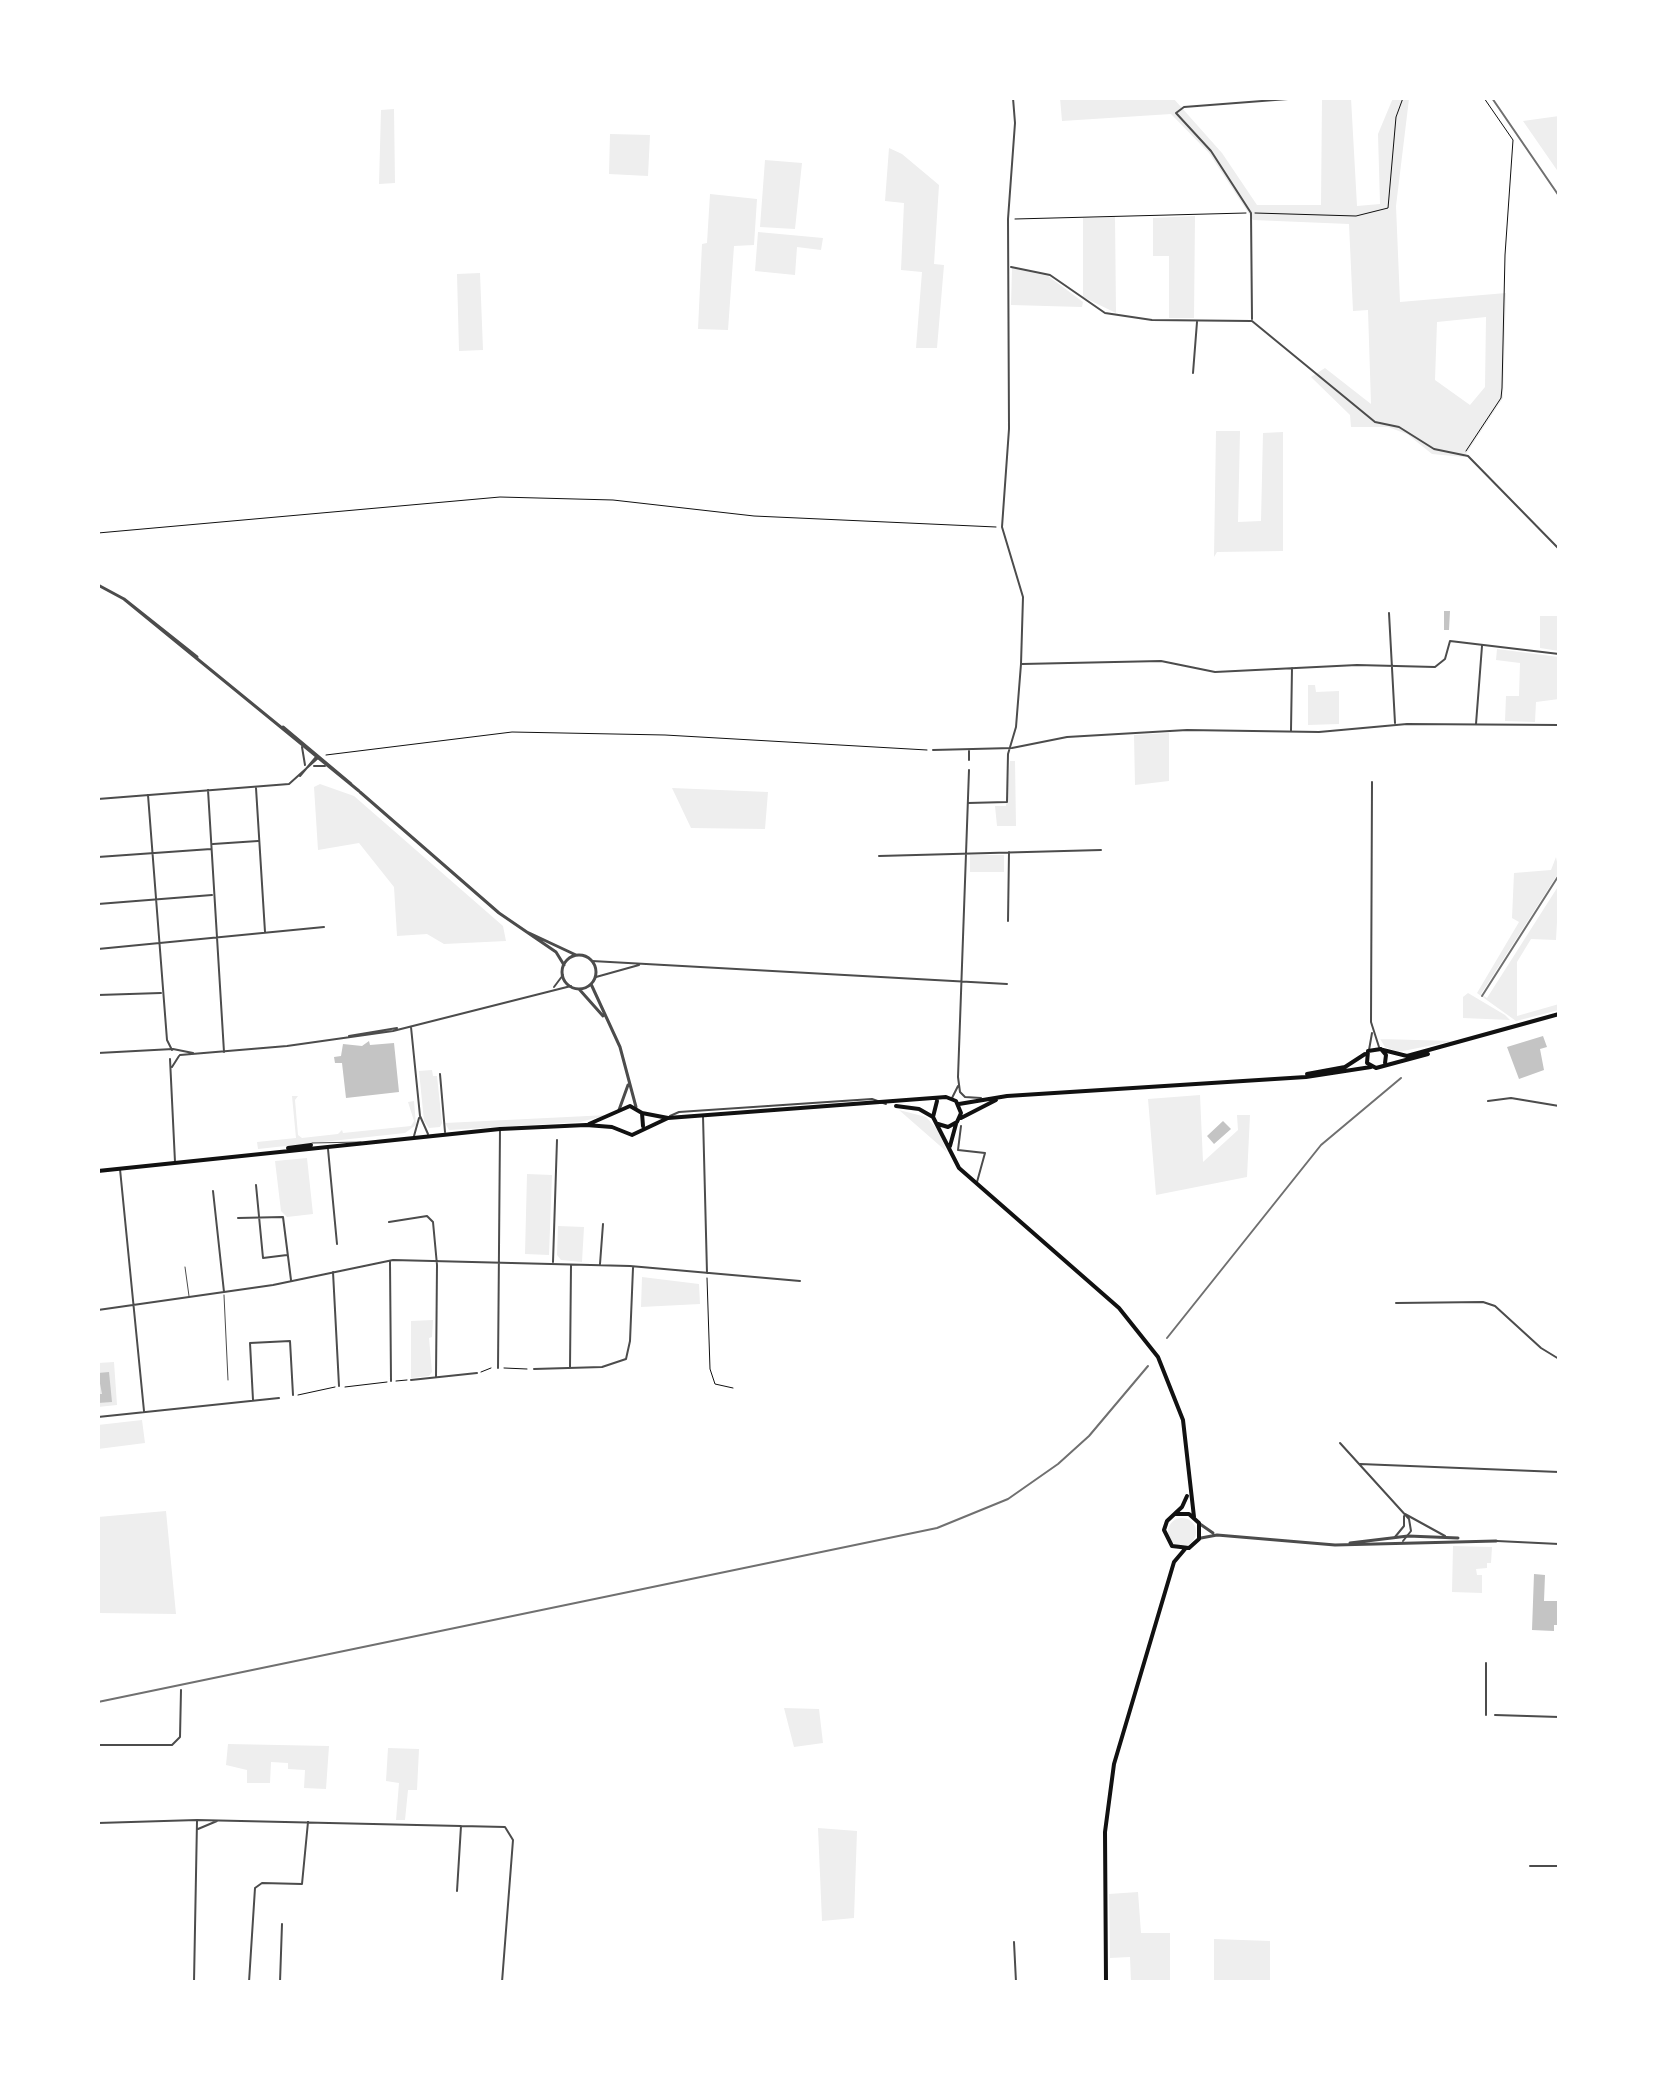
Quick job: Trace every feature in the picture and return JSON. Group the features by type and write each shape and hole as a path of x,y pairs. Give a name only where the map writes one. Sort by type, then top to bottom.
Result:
{"main road":[{"path":"1289,1078 1345,1067 1376,1048 1407,1056 1559,1014"},
{"path":"586,1125 636,1107 642,1113 668,1118 951,1098 959,1104 1007,1096 1289,1078 1408,1061 1456,1044"},
{"path":"1383,1050 1386,1057 1384,1065"},
{"path":"1368,1051 1366,1061 1371,1067"},
{"path":"937,1123 948,1127 959,1123 1007,1096"},
{"path":"933,1117 932,1109 937,1101"},
{"path":"886,1104 919,1109 933,1117 954,1162 1086,1277 1149,1343 1180,1407 1189,1455 1189,1490 1194,1517 1199,1523 1199,1539 1174,1562 1114,1764 1105,1832 1106,1982"},
{"path":"950,1149 959,1123 959,1104"},
{"path":"617,1129 618,1112"},
{"path":"642,1113 642,1128"},
{"path":"98,1171 500,1129 586,1125 617,1129 629,1135 668,1118"},
{"path":"278,1151 302,1146 325,1146"},
{"path":"1174,1562 1165,1525 1189,1490"},
{"path":"1175,1514 1194,1517"},
{"path":"1169,1543 1185,1549"}],"street":[{"path":"968,803 1006,804 1021,664 1023,597 1002,527 1009,429 1008,219 1015,123 1013,98"},
{"path":"1252,321 1251,213 1211,151 1176,113 1184,107 1301,98"},
{"path":"1010,267 1050,275 1105,313 1152,320 1252,321 1375,422 1399,427 1434,449 1464,455 1559,549"},
{"path":"1193,373 1197,320"},
{"path":"98,585 124,599 359,791"},
{"path":"1389,613 1395,725"},
{"path":"1021,664 1161,661 1215,672 1391,665 1435,667 1445,659 1449,641 1559,654"},
{"path":"1476,724 1482,645"},
{"path":"1291,731 1292,668"},
{"path":"277,723 519,928 556,952 564,965 563,975 553,988"},
{"path":"933,750 1012,748 1094,735 1187,730 1559,725"},
{"path":"302,747 305,765"},
{"path":"969,751 969,760"},
{"path":"299,777 305,765 316,758"},
{"path":"98,799 289,784 313,766 316,758"},
{"path":"313,766 325,766"},
{"path":"969,770 959,1085 965,1097 986,1100"},
{"path":"1368,1051 1372,1032 1372,782"},
{"path":"256,786 265,932"},
{"path":"208,790 224,1053"},
{"path":"148,795 167,1040 171,1050 175,1162"},
{"path":"211,844 260,841"},
{"path":"98,857 211,849"},
{"path":"1008,921 1009,850"},
{"path":"879,856 966,851 1101,850"},
{"path":"98,904 214,895"},
{"path":"98,949 324,927"},
{"path":"519,928 592,961 1007,984"},
{"path":"564,965 576,955"},
{"path":"592,961 596,977"},
{"path":"578,988 591,984 596,977 644,964"},
{"path":"563,975 571,986"},
{"path":"591,984 620,1047 636,1107"},
{"path":"98,1053 171,1050 179,1053 224,1053 348,1036 411,1026 553,988 571,986 578,988 609,1022"},
{"path":"98,995 163,992"},
{"path":"411,1026 420,1116 428,1135"},
{"path":"1372,1032 1375,1042 1383,1050"},
{"path":"162,1051 176,1060"},
{"path":"170,1071 179,1053"},
{"path":"440,1074 445,1133"},
{"path":"618,1112 629,1082"},
{"path":"951,1098 959,1085"},
{"path":"1488,1101 1511,1098 1559,1106"},
{"path":"668,1118 679,1112 872,1099 886,1104"},
{"path":"414,1136 420,1116"},
{"path":"703,1116 707,1274"},
{"path":"959,1123 958,1150 985,1153 976,1183"},
{"path":"498,1368 500,1129"},
{"path":"553,1263 557,1140"},
{"path":"325,1146 337,1244"},
{"path":"120,1168 144,1411"},
{"path":"256,1185 263,1258 288,1255"},
{"path":"213,1191 224,1293"},
{"path":"389,1222 430,1216 437,1259 436,1377"},
{"path":"238,1218 283,1217 291,1280"},
{"path":"600,1265 603,1224"},
{"path":"98,1310 224,1293 390,1261 437,1259 633,1267 800,1281"},
{"path":"390,1261 391,1381"},
{"path":"570,1368 571,1264"},
{"path":"534,1369 611,1366 627,1356 633,1267"},
{"path":"333,1271 339,1386"},
{"path":"1396,1303 1483,1302 1503,1311 1541,1348 1559,1359"},
{"path":"253,1401 250,1343 290,1341 293,1395"},
{"path":"411,1380 477,1373"},
{"path":"98,1417 279,1398"},
{"path":"1340,1443 1411,1523 1408,1536 1403,1541"},
{"path":"1360,1464 1559,1472"},
{"path":"1401,1511 1448,1537"},
{"path":"1395,1537 1404,1526 1401,1511"},
{"path":"1199,1523 1217,1535"},
{"path":"1199,1539 1217,1535 1340,1545 1474,1539"},
{"path":"1340,1545 1408,1536 1559,1544"},
{"path":"1486,1663 1486,1715"},
{"path":"98,1745 172,1745 180,1737 181,1690"},
{"path":"1495,1715 1559,1717"},
{"path":"194,1982 197,1820"},
{"path":"98,1823 197,1820 461,1825 508,1829 513,1845 502,1982"},
{"path":"197,1830 217,1821"},
{"path":"249,1982 256,1885 299,1884 304,1881 308,1822"},
{"path":"457,1891 461,1825"},
{"path":"1530,1866 1559,1866"},
{"path":"280,1982 282,1924"},
{"path":"1014,1942 1016,1982"}],"lane":[{"path":"302,1146 346,1140 361,1142"},
{"path":"185,1267 189,1297"},
{"path":"224,1293 228,1380"}],"path":[{"path":"1008,219 1251,213 1356,216 1388,208 1396,117 1403,98"},
{"path":"1464,455 1501,398 1502,388 1505,255 1513,140 1484,98"},
{"path":"98,533 500,497 604,499 754,516 1002,527"},
{"path":"316,758 512,732 665,735 827,747 933,750"},
{"path":"707,1274 710,1369 715,1384 733,1388"},
{"path":"477,1373 498,1368 534,1369"},
{"path":"293,1395 339,1386 411,1380"}],"shaded area":[{"path":"1060,98 1173,98 1222,153 1257,205 1321,205 1322,99 1351,98 1357,206 1380,204 1378,134 1393,98 1409,99 1396,206 1400,302 1506,293 1503,398 1464,457 1432,454 1407,434 1388,427 1351,427 1350,415 1311,377 1325,368 1371,404 1368,310 1353,311 1349,224 1253,220 1209,153 1171,114 1062,121","holes":["1486,317 1485,387 1470,405 1435,380 1437,322"]},
{"path":"394,109 395,183 379,184 381,110"},
{"path":"1559,116 1559,173 1523,121"},
{"path":"610,134 650,135 648,176 609,174"},
{"path":"889,148 902,154 939,185 934,264 944,265 937,348 916,348 922,272 901,270 904,203 885,201"},
{"path":"765,160 802,163 795,229 760,227"},
{"path":"710,194 757,199 754,245 734,246 728,330 698,329 702,244 707,243"},
{"path":"1195,216 1194,318 1169,318 1169,256 1153,256 1153,218"},
{"path":"1115,217 1116,313 1083,297 1083,218"},
{"path":"758,232 823,238 821,250 797,247 795,275 755,271"},
{"path":"1012,268 1048,276 1083,302 1082,307 1011,305"},
{"path":"480,273 483,350 459,351 457,274"},
{"path":"1216,431 1240,431 1238,522 1261,521 1263,433 1283,432 1283,551 1217,552 1214,557"},
{"path":"1540,616 1559,616 1559,651 1540,648"},
{"path":"1497,649 1559,657 1559,699 1536,702 1535,722 1505,721 1506,696 1519,696 1520,663 1496,660"},
{"path":"1308,685 1315,685 1316,692 1339,691 1339,724 1308,725"},
{"path":"1169,733 1169,781 1135,785 1134,735"},
{"path":"1010,761 1015,761 1016,826 997,826 995,806 1006,806"},
{"path":"320,784 354,796 503,926 506,941 444,944 427,934 397,936 394,887 359,843 318,850 314,787"},
{"path":"672,788 768,792 765,829 691,828"},
{"path":"970,855 1004,855 1004,872 970,872"},
{"path":"1556,857 1559,872 1481,994 1487,998 1559,885 1556,940 1531,939 1517,962 1517,1016 1559,1004 1559,1010 1516,1021 1477,993 1519,922 1512,918 1514,873 1551,870"},
{"path":"1468,993 1510,1020 1463,1018 1463,997"},
{"path":"1380,1039 1453,1041 1398,1052 1385,1047"},
{"path":"432,1070 433,1076 437,1076 442,1123 440,1127 429,1128 424,1121 419,1071"},
{"path":"1200,1095 1203,1162 1238,1130 1237,1115 1250,1115 1247,1177 1156,1195 1148,1099"},
{"path":"292,1096 298,1096 295,1100 298,1135 302,1138 338,1134 342,1130 343,1133 411,1126 414,1121 408,1102 414,1101 416,1125 405,1133 258,1149 257,1142 296,1138"},
{"path":"899,1110 926,1117 938,1130 947,1152"},
{"path":"608,1115 580,1122 449,1130 445,1123"},
{"path":"307,1158 313,1214 287,1217 281,1211 275,1161"},
{"path":"527,1174 552,1175 549,1255 525,1254"},
{"path":"558,1226 584,1227 582,1262 561,1260 557,1255"},
{"path":"642,1277 699,1284 700,1304 641,1307"},
{"path":"433,1320 432,1337 429,1338 432,1372 429,1376 411,1378 411,1321"},
{"path":"114,1362 117,1405 98,1407 98,1363"},
{"path":"142,1420 145,1443 98,1449 98,1425"},
{"path":"166,1511 176,1614 98,1613 98,1517"},
{"path":"1182,1518 1192,1522 1196,1532 1192,1542 1182,1546 1172,1542 1168,1532 1172,1522"},
{"path":"1453,1546 1492,1547 1491,1563 1487,1563 1487,1568 1476,1569 1477,1575 1482,1575 1482,1593 1452,1592"},
{"path":"784,1708 819,1709 823,1743 794,1747"},
{"path":"228,1744 329,1746 326,1789 304,1788 305,1770 288,1769 288,1763 271,1762 270,1783 247,1783 247,1770 226,1765"},
{"path":"388,1748 419,1749 417,1790 408,1790 405,1820 396,1820 399,1783 386,1781"},
{"path":"818,1828 857,1831 854,1918 822,1921"},
{"path":"1138,1892 1141,1933 1170,1933 1170,1982 1131,1982 1130,1957 1110,1958 1109,1894"},
{"path":"1214,1939 1270,1941 1270,1982 1214,1982"}],"building":[{"path":"1444,611 1450,611 1449,630 1444,630"},
{"path":"1543,1036 1547,1047 1540,1049 1544,1070 1519,1079 1507,1047"},
{"path":"369,1041 370,1045 394,1043 399,1092 346,1098 342,1063 335,1063 334,1057 341,1056 343,1044 362,1046"},
{"path":"1223,1121 1231,1129 1214,1144 1207,1136"},
{"path":"109,1372 112,1402 98,1403 98,1394 102,1394 98,1373"},
{"path":"1534,1574 1545,1575 1544,1601 1559,1601 1559,1625 1554,1625 1554,1631 1532,1630"}],"railway":[{"path":"1492,98 1559,196"},
{"path":"1482,996 1559,875"},
{"path":"1167,1338 1321,1145 1401,1078"},
{"path":"98,1702 937,1528 1008,1499 1058,1464 1089,1436 1148,1366"}]}
